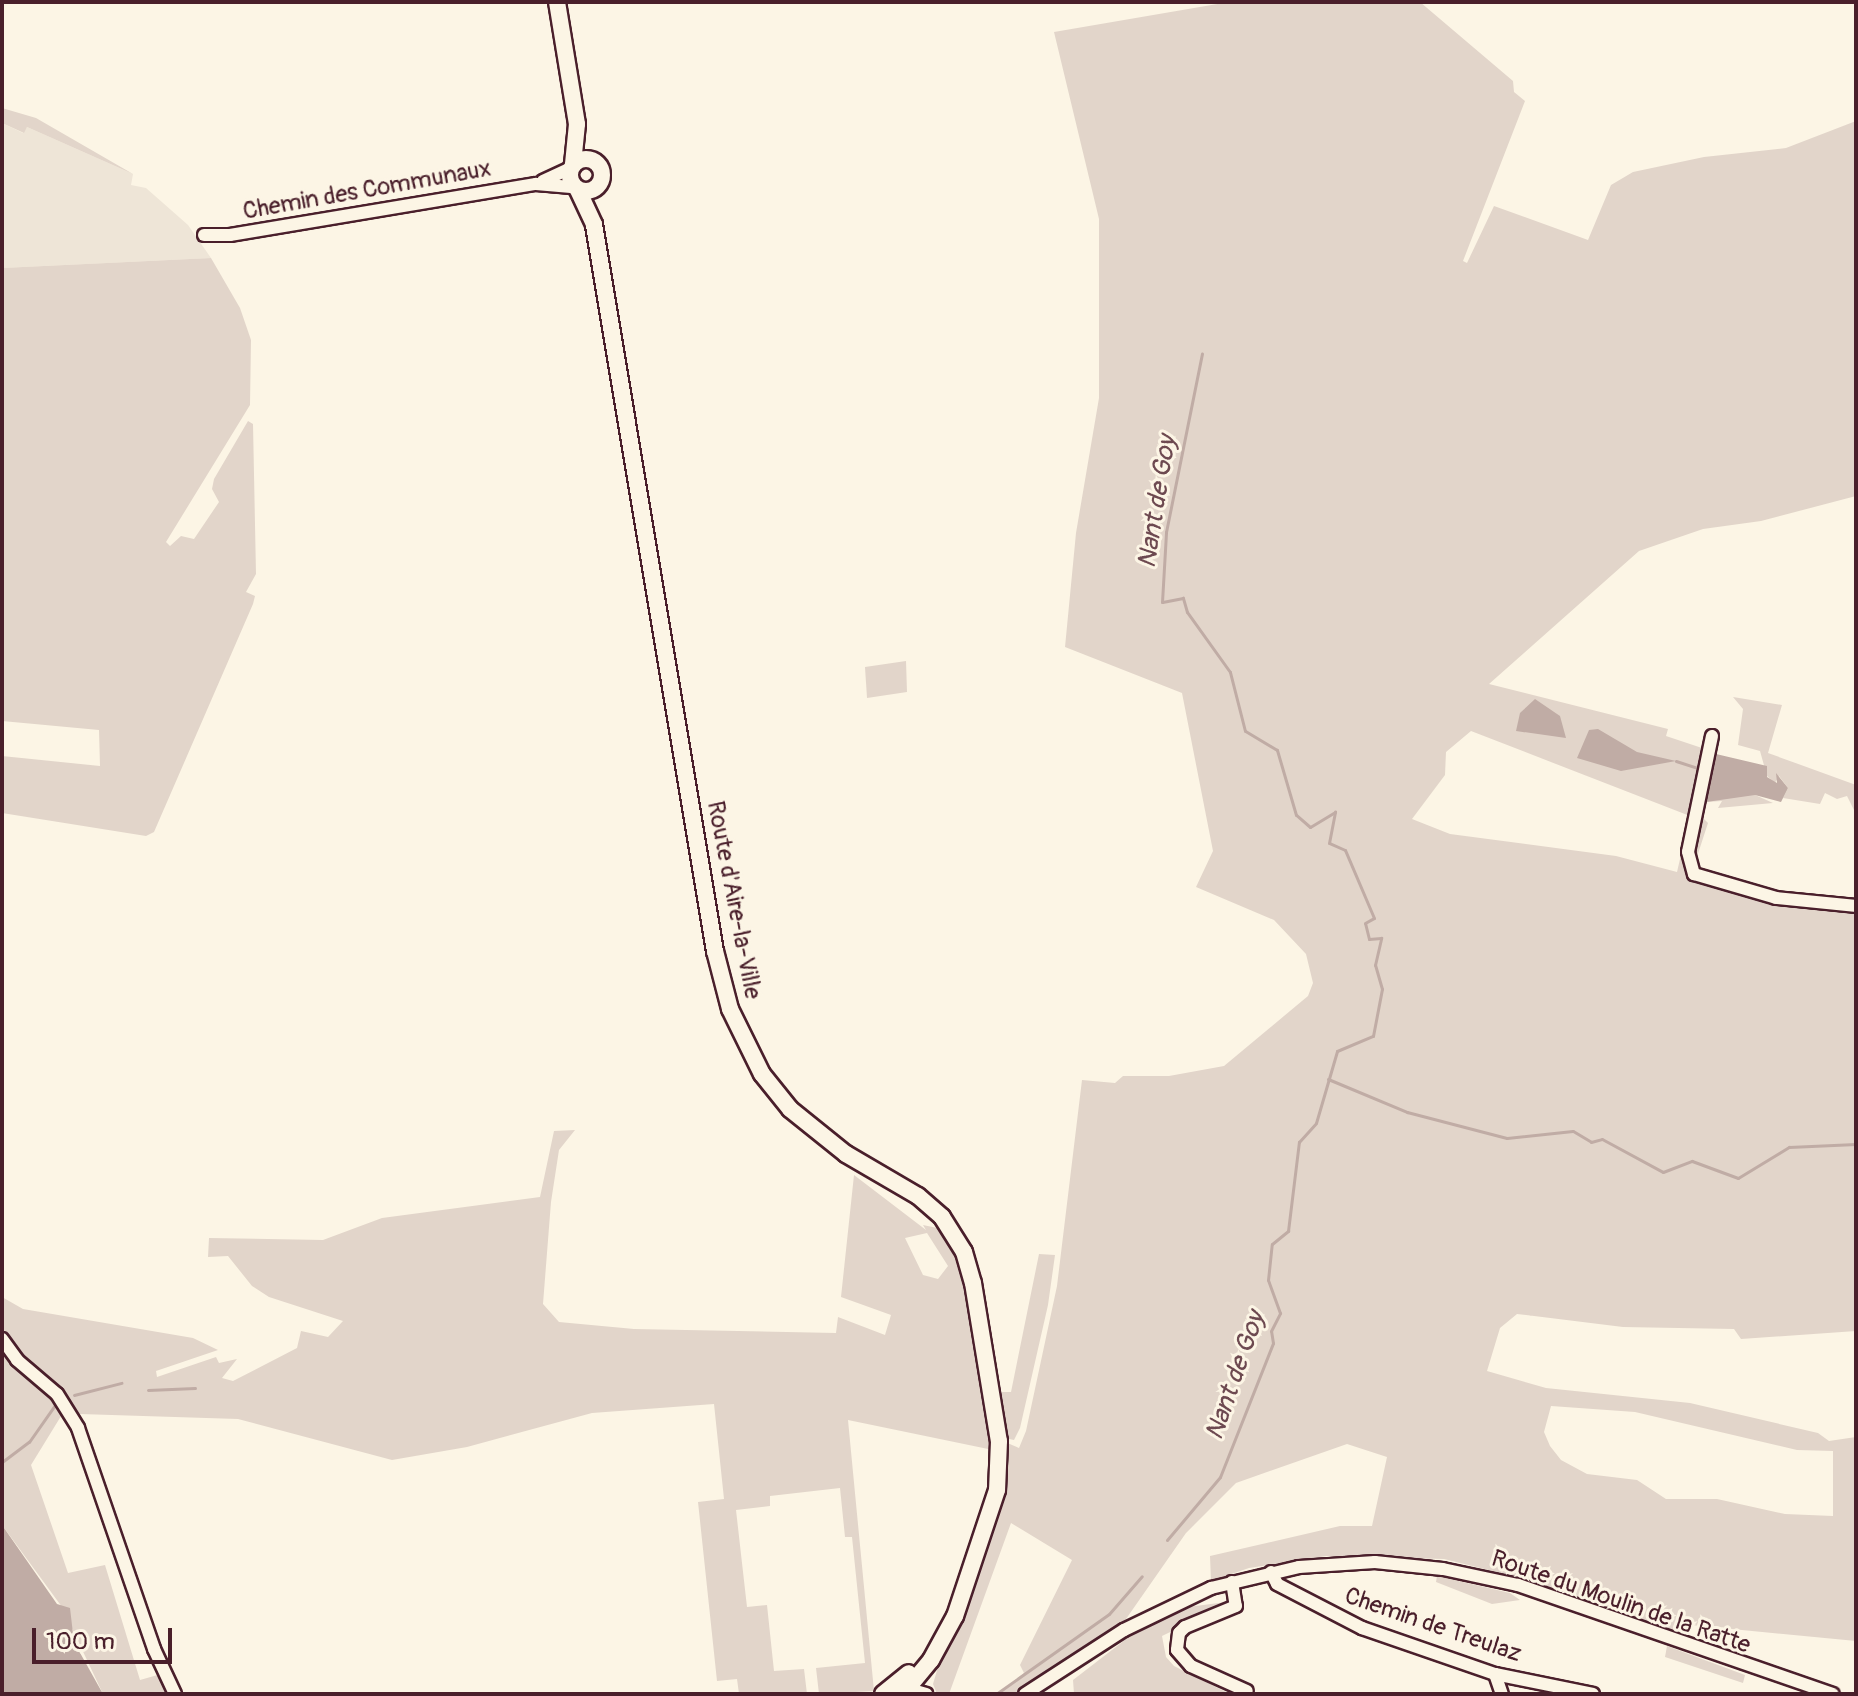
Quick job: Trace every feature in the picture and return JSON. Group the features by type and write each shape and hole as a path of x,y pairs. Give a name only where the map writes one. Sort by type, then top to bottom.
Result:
{"main road":[{"path":"557,2 577,124 572,166 576,188 590,191 600,185 602,172 577,124"},
{"path":"572,166 584,159 596,162"},
{"name":"Route d'Aire-la-Ville","path":"594,225 600,185"},
{"name":"Route d'Aire-la-Ville","path":"576,188 594,225 715,951 730,1009 762,1074 790,1109 846,1154 935,1210 957,1237 969,1264 1000,1451 992,1509 968,1576 910,1690 883,1694"}],"street":[{"name":"Chemin des Communaux","path":"536,184 572,166"},
{"name":"Chemin des Communaux","path":"204,235 230,235 536,184 576,188"},
{"path":"1712,736 1710,765 1688,852 1694,874 1776,898 1856,906"},
{"path":"2,1339 17,1360 57,1394 78,1428 148,1635 175,1694"},
{"name":"Route du Moulin de la Ratte","path":"1025,1694 1132,1625 1233,1585 1271,1572 1392,1563 1518,1585 1833,1694"},
{"name":"Chemin de Treulaz","path":"1271,1572 1277,1584 1350,1623 1495,1674 1593,1694"},
{"path":"1233,1585 1236,1606 1185,1627 1179,1633 1177,1650 1191,1666 1247,1691"},
{"path":"1495,1674 1502,1694"}],"shaded area":[{"path":"1229,2 1420,2 1513,81 1514,92 1525,101 1463,261 1467,263 1494,206 1588,240 1611,185 1633,172 1704,157 1786,148 1856,121 1856,496 1761,521 1703,529 1639,551 1489,684 1668,729 1666,736 1708,750 1704,772 1773,803 1718,808 1722,801 1706,802 1700,815 1708,823 1694,866 1706,885 1856,909 1856,1331 1741,1339 1734,1329 1623,1327 1517,1314 1500,1328 1487,1371 1546,1388 1690,1403 1818,1433 1829,1441 1856,1437 1856,1641 1691,1625 1683,1636 1525,1579 1444,1559 1326,1556 1249,1568 1211,1581 1210,1556 1340,1526 1372,1526 1387,1457 1347,1444 1236,1483 1186,1533 1126,1619 1015,1694 998,1694 1024,1673 1020,1665 1072,1560 1011,1523 949,1694 937,1694 933,1684 1005,1442 1019,1448 1026,1431 1057,1286 1082,1080 1115,1083 1123,1076 1169,1076 1224,1066 1308,996 1313,983 1306,954 1274,920 1196,887 1213,851 1182,693 1065,647 1076,533 1099,398 1099,219 1054,32","holes":["1471,731 1690,816 1677,872 1616,856 1450,834 1412,819 1445,775 1446,752","1551,1406 1635,1412 1797,1450 1833,1451 1833,1516 1785,1514 1717,1499 1666,1499 1637,1480 1587,1474 1561,1460 1550,1446 1544,1432"]},
{"path":"2,108 36,118 133,174 27,127 24,133 2,123"},
{"path":"2,123 23,133 27,127 133,174 131,185 146,188 188,225 211,258 2,268"},
{"path":"211,258 240,308 251,340 250,405 166,542 170,546 181,536 194,539 219,502 212,489 214,479 248,421 253,424 256,574 246,592 255,596 253,604 154,832 146,836 2,813 2,756 100,766 99,730 2,721 2,268"},
{"path":"906,661 907,692 867,698 865,667"},
{"path":"1733,697 1782,705 1768,753 1856,785 1856,814 1847,796 1837,799 1825,793 1820,804 1783,798 1788,788 1779,776 1775,783 1767,776 1760,751 1738,745 1743,709"},
{"path":"1535,699 1560,716 1566,738 1516,731 1520,713"},
{"path":"1598,729 1637,752 1676,761 1621,771 1577,758 1589,730"},
{"path":"1716,754 1767,766 1767,777 1777,783 1776,773 1788,788 1781,802 1755,795 1706,802 1710,784 1704,769 1712,767"},
{"path":"575,1130 559,1150 551,1202 543,1304 559,1322 634,1329 836,1333 838,1317 885,1335 891,1315 841,1297 854,1175 926,1230 923,1225 942,1229 954,1250 966,1286 993,1450 848,1420 874,1691 819,1694 816,1668 865,1663 852,1537 845,1537 840,1488 770,1496 770,1506 736,1510 747,1607 767,1605 774,1671 804,1669 807,1694 739,1694 737,1679 717,1681 698,1502 724,1499 714,1404 592,1413 467,1447 392,1460 238,1419 80,1414 66,1408 31,1465 68,1573 105,1565 140,1680 161,1674 172,1694 103,1694 62,1607 2,1525 2,1347 18,1354 2,1328 2,1297 23,1309 193,1338 218,1350 156,1371 157,1377 216,1357 219,1363 237,1359 222,1378 233,1381 297,1348 301,1331 328,1337 343,1321 269,1297 252,1286 228,1256 208,1257 209,1238 323,1240 382,1218 540,1197 554,1131","holes":["927,1233 948,1266 938,1279 923,1275 905,1238"]},
{"path":"1039,1254 1055,1255 1048,1305 1020,1428 1014,1440 1005,1438 998,1392 1011,1392"},
{"path":"2,1525 57,1604 70,1608 74,1642 103,1694 2,1694"},
{"path":"1437,1576 1510,1593 1520,1600 1492,1604 1436,1582"},
{"path":"1234,1601 1162,1636 1166,1657 1174,1666 1230,1694 1074,1694 1073,1680 1134,1633 1188,1607"},
{"path":"1667,1646 1745,1675 1743,1683 1665,1657"}],"waterway":[{"name":"Nant de Goy","path":"1167,1540 1220,1477 1273,1343 1271,1331 1280,1313 1268,1280 1272,1244 1288,1231 1299,1142 1316,1123 1337,1051 1373,1036 1382,989 1375,965 1381,938 1369,939 1365,923 1374,918 1345,850 1329,843 1335,812 1310,827 1296,815 1277,750 1245,731 1230,672 1187,612 1183,598 1162,602 1166,532 1202,354"},
{"path":"1676,761 1703,770"},
{"path":"1328,1079 1407,1112 1507,1138 1573,1131 1591,1142 1602,1139 1663,1172 1692,1161 1738,1178 1789,1147 1856,1144"},
{"path":"74,1395 121,1383"},
{"path":"148,1390 195,1388"},
{"path":"2,1462 29,1442 55,1405"},
{"name":"Nant de Goy","path":"996,1694 1109,1614 1142,1576"}]}
